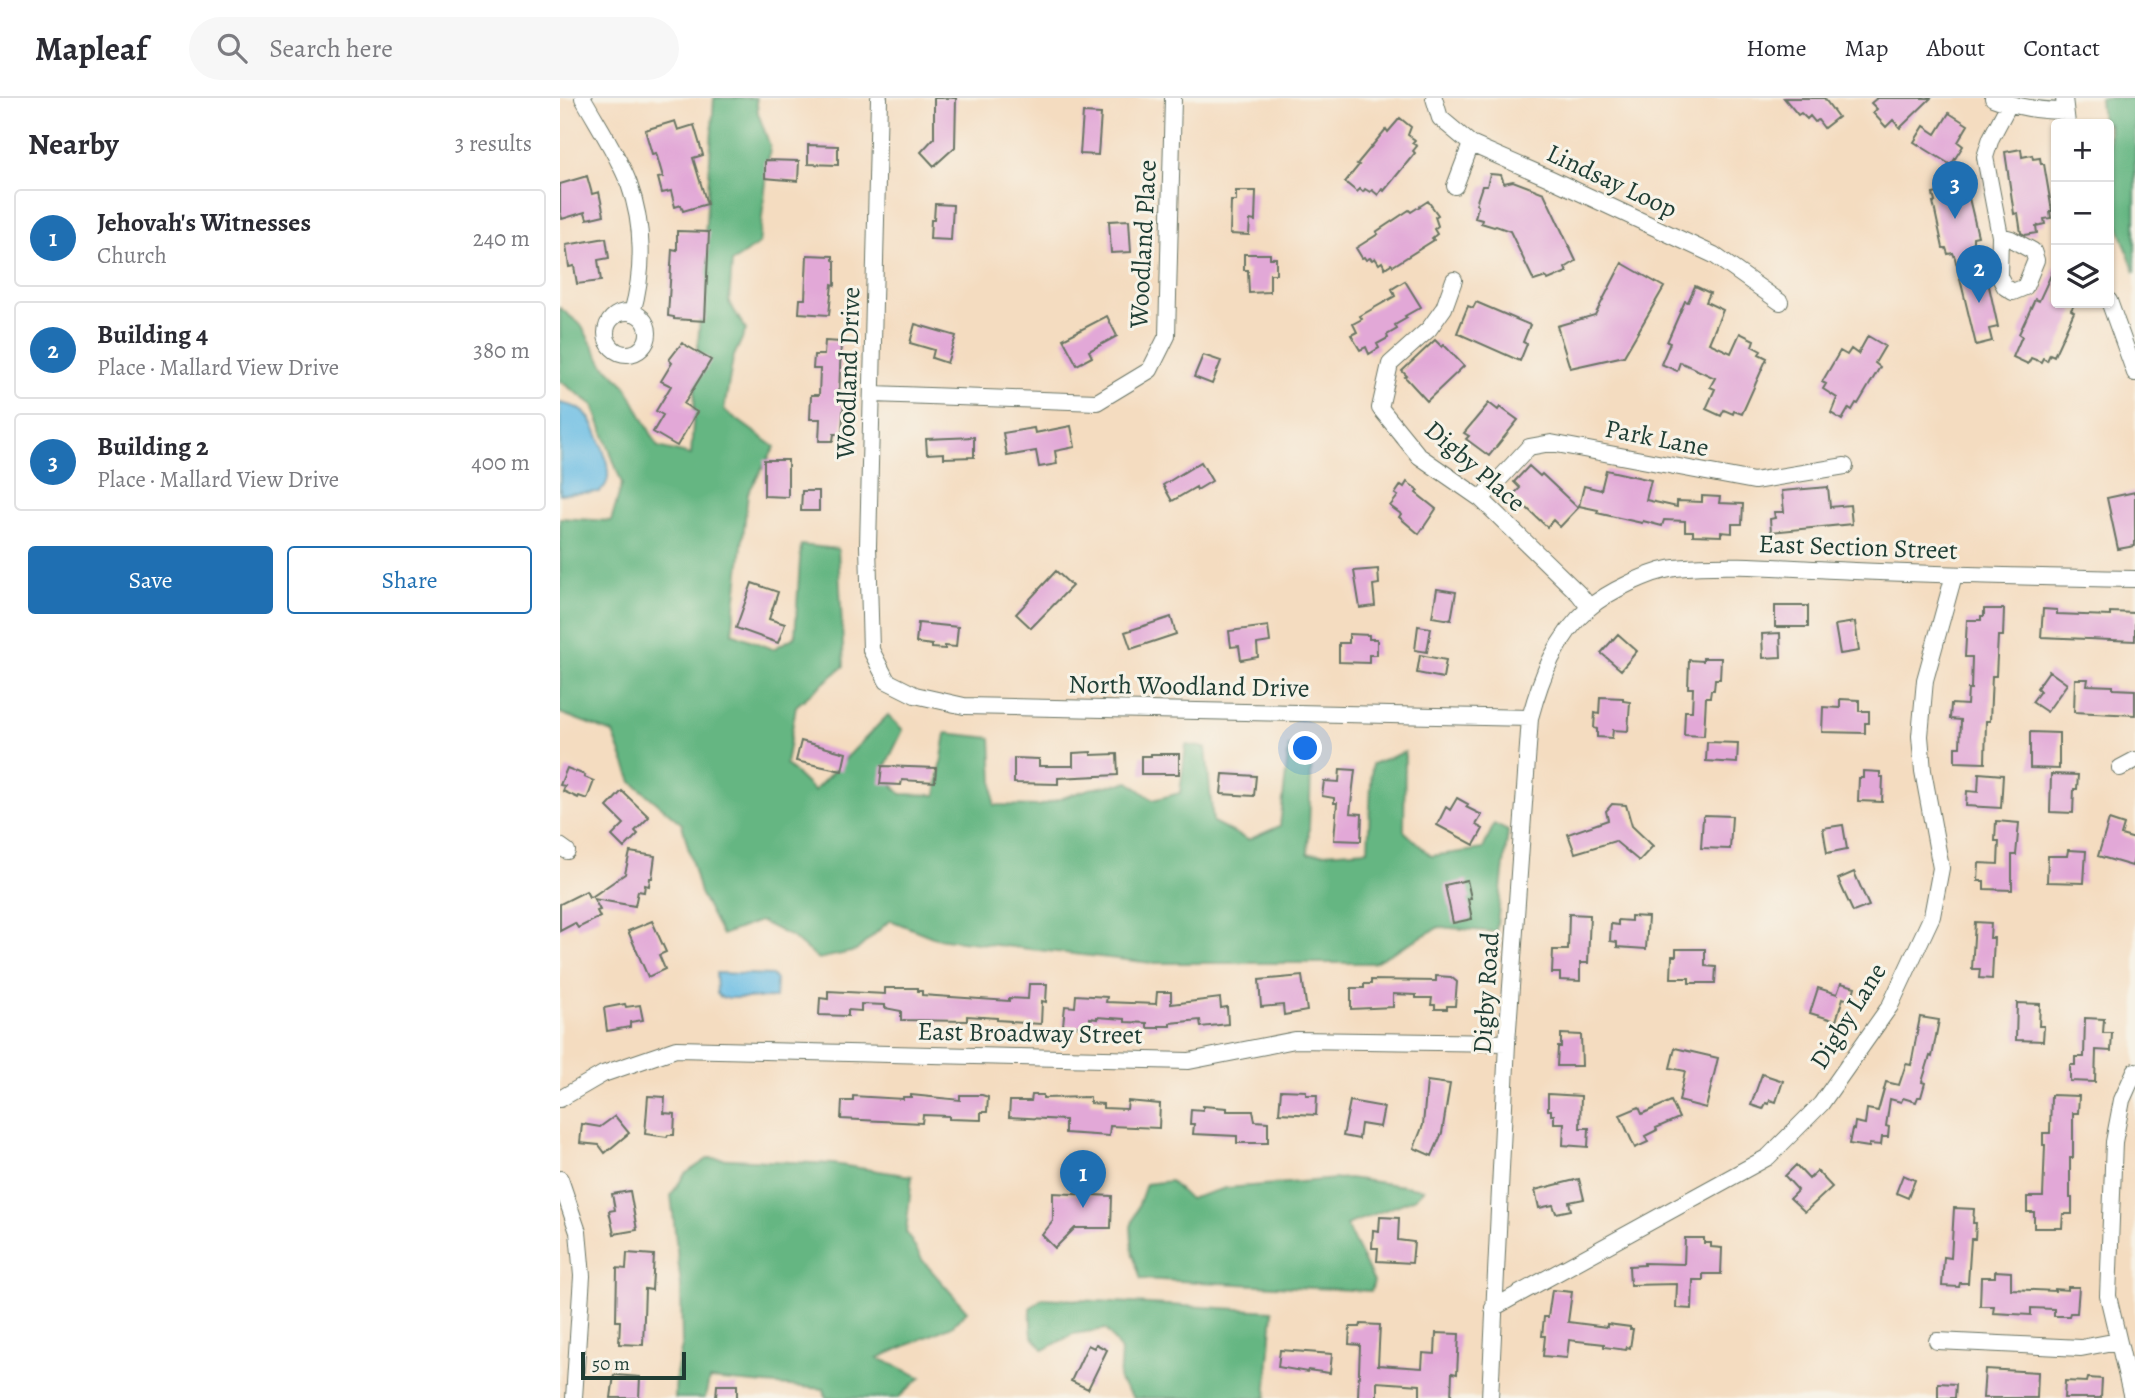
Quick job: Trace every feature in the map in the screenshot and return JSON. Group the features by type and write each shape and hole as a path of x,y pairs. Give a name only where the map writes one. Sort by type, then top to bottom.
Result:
{"street":[{"path":"583,98 628,184 636,212 640,236 640,264 632,313"},
{"name":"Woodland Drive","path":"871,650 868,547 879,98"},
{"name":"Woodland Place","path":"873,394 1097,402 1150,370 1167,336 1173,98"},
{"name":"Lindsay Loop","path":"1434,98 1440,118 1471,144 1714,255 1780,302"},
{"path":"1993,98 2044,111 2065,111"},
{"path":"2000,236 1985,158 1991,138 2009,104"},
{"path":"1455,186 1471,144"},
{"name":"Digby Place","path":"1454,280 1444,307 1429,329 1390,364 1380,408 1419,456 1481,499 1579,594 1589,607"},
{"path":"2112,308 2135,373"},
{"name":"Park Lane","path":"1481,499 1528,447 1551,443 1754,481 1845,466"},
{"name":"East Section Street","path":"1589,607 1648,575 1673,568 1735,567 2135,579"},
{"name":"Digby Lane","path":"1493,1308 1768,1157 1821,1104 1890,1006 1932,916 1941,868 1923,771 1920,736 1925,680 1954,575"},
{"name":"Digby Road","path":"1489,1398 1507,1043 1530,718 1538,688 1552,654 1589,607"},
{"name":"North Woodland Drive","path":"871,650 887,681 915,695 964,706 1530,718"},
{"path":"2120,768 2135,760"},
{"name":"East Broadway Street","path":"560,1099 603,1074 677,1049 1189,1061 1295,1040 1507,1043"},
{"path":"2132,1398 2108,1296 2114,1142 2122,1100 2135,1071"},
{"path":"560,1179 578,1232 582,1276 574,1398"},
{"path":"1937,1341 2081,1348 2118,1341"}],"green space":[{"path":"714,98 756,98 758,113 770,146 759,244 732,262 729,302 746,330 733,358 724,410 775,447 748,493 732,633 773,649 795,637 801,545 838,549 844,666 796,706 786,764 814,791 888,715 903,730 882,773 901,794 936,795 946,733 991,738 994,805 1039,806 1089,789 1129,782 1153,800 1180,793 1186,745 1206,748 1213,822 1248,840 1280,826 1289,746 1312,745 1308,854 1368,850 1372,764 1405,752 1404,831 1431,856 1483,849 1494,824 1508,831 1496,932 1439,927 1373,963 1152,963 935,938 890,920 856,951 818,959 792,937 760,921 722,935 700,893 682,824 632,782 613,733 560,713 560,518 611,521 622,484 593,405 560,381 560,308 581,325 603,364 626,386 658,447 691,455"},
{"path":"2100,98 2135,98 2135,273 2114,213 2114,119 2102,119"},
{"path":"709,1158 833,1164 912,1176 906,1232 923,1261 967,1311 952,1326 878,1358 921,1377 898,1398 826,1398 824,1389 709,1379 705,1398 675,1398 676,1374 682,1346 681,1286 671,1195 685,1174"},
{"path":"1349,1178 1424,1189 1414,1199 1346,1225 1374,1282 1371,1291 1141,1279 1133,1255 1131,1227 1146,1184 1170,1181 1189,1199 1226,1188"},
{"path":"1043,1298 1273,1311 1266,1398 1134,1398 1119,1381 1121,1351 1106,1329 1073,1334 1044,1350 1032,1336 1030,1308"}],"water":[{"path":"560,403 583,412 597,433 606,459 608,475 606,484 599,492 560,494"},
{"path":"716,973 772,975 776,980 775,998 722,998 717,994"}],"building":[{"path":"934,98 956,98 955,147 934,166 921,152 934,138"},
{"path":"1784,98 1824,98 1838,117 1824,128 1818,120 1815,122 1810,116 1807,119 1801,113 1798,115"},
{"path":"1877,98 1931,98 1900,128 1893,120 1886,127 1873,113 1877,109 1871,103"},
{"path":"1083,113 1101,114 1098,155 1080,154"},
{"path":"1949,113 1968,125 1958,142 1963,146 1951,165 1914,142 1924,126 1936,134"},
{"path":"1400,118 1411,127 1408,135 1415,140 1412,143 1417,146 1413,151 1415,153 1384,191 1382,189 1378,195 1365,189 1363,192 1360,189 1357,192 1345,182 1386,129 1388,132"},
{"path":"675,121 678,130 694,125 703,155 693,158 707,204 683,211 681,205 675,207 671,191 662,193 658,178 663,177 645,130"},
{"path":"808,145 838,146 838,165 808,164"},
{"path":"2021,149 2022,157 2032,155 2033,159 2040,158 2041,164 2044,164 2051,218 2044,219 2045,224 2036,226 2037,233 2021,233 2018,213 2014,214 2005,152"},
{"path":"765,160 799,161 798,181 765,178"},
{"path":"1490,174 1501,175 1504,183 1513,181 1544,193 1576,261 1565,268 1567,272 1548,280 1546,277 1534,281 1510,231 1481,223 1482,220 1475,218 1482,186 1487,186"},
{"path":"587,176 592,194 599,192 604,215 587,219 585,212 562,219 560,184"},
{"path":"1957,176 1963,199 1969,198 1978,236 1973,237 1973,242 1981,279 1987,277 1998,327 1989,329 1992,341 1976,345 1955,258 1953,253 1948,254 1946,248 1943,248 1933,202 1933,194 1938,193 1937,188 1941,187 1940,180"},
{"path":"1236,191 1256,191 1255,221 1250,220 1249,235 1230,234 1231,201 1236,201"},
{"path":"1428,201 1438,215 1435,217 1438,226 1434,229 1437,234 1432,238 1434,240 1393,266 1391,264 1385,268 1382,262 1379,264 1375,258 1362,258 1356,248 1409,210 1411,212"},
{"path":"935,204 953,205 951,240 930,239"},
{"path":"1129,220 1131,252 1111,253 1109,221"},
{"path":"677,231 709,232 705,321 674,319 668,316 672,249 677,250"},
{"path":"606,238 609,258 598,260 601,281 577,284 574,266 569,267 566,245"},
{"path":"1244,254 1270,254 1270,258 1276,258 1276,274 1270,274 1270,292 1249,293"},
{"path":"807,255 833,256 835,261 835,285 832,284 829,315 799,313 800,299 805,299"},
{"path":"1622,263 1664,287 1624,356 1570,368 1557,326 1595,315"},
{"path":"2051,275 2051,308 2072,308 2074,312 2054,356 2050,354 2047,361 2043,358 2041,362 2031,358 2028,364 2013,357 2022,336 2019,334 2035,299 2039,301"},
{"path":"1405,281 1421,307 1395,325 1397,329 1377,344 1379,348 1369,354 1366,347 1360,350 1351,335 1357,332 1353,324 1362,319 1360,316 1395,296 1392,289"},
{"path":"1695,286 1710,293 1706,302 1723,310 1709,343 1731,353 1740,333 1754,340 1752,346 1767,358 1742,414 1724,410 1721,416 1706,409 1715,389 1710,387 1715,378 1680,362 1677,371 1661,364 1670,343 1667,342 1685,301 1688,302"},
{"path":"1476,302 1530,325 1523,342 1527,344 1520,361 1457,333 1468,306 1473,308"},
{"path":"1107,316 1117,336 1089,351 1092,357 1077,365 1063,339"},
{"path":"915,324 956,336 947,363 932,358 934,350 910,343"},
{"path":"1868,336 1885,346 1875,363 1880,367 1858,404 1856,403 1852,410 1849,408 1842,420 1831,413 1837,398 1823,389 1826,384 1822,382 1840,351 1847,355 1851,349 1858,354"},
{"path":"1435,340 1442,347 1444,345 1464,366 1427,401 1402,371"},
{"path":"825,341 841,342 839,396 844,396 842,434 834,434 833,441 819,441 820,419 810,419 811,395 819,395 820,369 813,369 814,355 824,355"},
{"path":"682,343 711,360 684,404 697,412 677,446 653,432 663,415 656,411 671,386 661,381 672,363 669,360"},
{"path":"1203,355 1221,361 1212,384 1194,377"},
{"path":"1489,403 1498,410 1500,407 1518,420 1489,456 1466,439 1469,436 1464,433"},
{"path":"1071,426 1075,447 1055,451 1057,464 1039,467 1036,451 1007,456 1003,433 1034,428 1035,433"},
{"path":"974,437 974,457 944,458 944,453 927,454 926,439"},
{"path":"764,460 788,460 788,497 764,496"},
{"path":"1201,462 1212,481 1172,501 1163,485"},
{"path":"1529,466 1540,476 1542,474 1578,508 1560,527 1553,520 1547,527 1513,495 1520,488 1514,482"},
{"path":"1606,470 1651,480 1646,500 1677,507 1677,501 1702,502 1702,496 1720,497 1719,503 1743,504 1742,524 1732,524 1732,533 1721,532 1721,536 1693,535 1693,531 1685,531 1685,521 1664,520 1662,526 1597,513 1598,510 1579,506 1584,486 1601,490"},
{"path":"1407,482 1436,509 1419,534 1390,506 1398,496 1395,494 1401,485 1404,487"},
{"path":"1828,487 1830,507 1850,505 1852,524 1771,532 1770,519 1775,518 1774,512 1784,512 1782,491"},
{"path":"802,491 819,491 819,511 801,511"},
{"path":"2135,492 2135,546 2118,549 2107,498"},
{"path":"1378,569 1379,584 1373,585 1375,606 1360,608 1354,571"},
{"path":"1056,571 1072,586 1031,628 1016,614"},
{"path":"752,583 778,592 769,619 785,624 778,643 736,628"},
{"path":"1437,589 1456,592 1451,620 1432,617"},
{"path":"1775,606 1808,606 1808,627 1775,627"},
{"path":"1984,609 2004,609 2003,636 1998,636 1996,676 1992,676 1990,721 1986,721 1985,763 1955,762 1955,747 1960,747 1961,720 1950,719 1951,704 1967,705 1968,689 1971,689 1972,657 1965,657 1967,620 1981,620"},
{"path":"2043,609 2057,610 2057,614 2110,616 2110,612 2135,613 2135,641 2041,637"},
{"path":"1171,617 1176,634 1131,649 1125,632"},
{"path":"1855,622 1859,651 1840,654 1835,625"},
{"path":"918,623 958,627 956,647 932,648 932,645 916,643"},
{"path":"1268,626 1270,642 1257,644 1258,657 1241,660 1239,646 1231,647 1229,631"},
{"path":"1418,626 1431,628 1427,652 1415,650"},
{"path":"1780,633 1781,657 1763,658 1762,634"},
{"path":"1349,634 1369,635 1369,639 1377,639 1377,655 1369,655 1369,663 1339,662 1339,643 1349,643"},
{"path":"1618,634 1637,651 1621,670 1601,653"},
{"path":"1420,655 1446,660 1443,678 1417,673"},
{"path":"1703,658 1721,658 1720,679 1715,679 1714,690 1711,690 1710,697 1706,697 1704,736 1684,735 1685,711 1692,711 1693,688 1688,688 1689,660 1703,661"},
{"path":"2049,671 2067,684 2047,712 2032,702 2040,691 2037,688"},
{"path":"2075,679 2088,679 2087,685 2135,690 2135,715 2074,712"},
{"path":"1600,697 1623,698 1623,701 1630,702 1628,731 1613,730 1612,738 1597,737 1597,729 1594,728 1595,713 1599,714"},
{"path":"1840,699 1859,700 1859,711 1869,711 1869,723 1865,723 1865,733 1822,732 1823,707 1840,708"},
{"path":"2030,732 2059,733 2059,769 2030,768"},
{"path":"801,741 846,753 842,771 796,761"},
{"path":"1707,742 1738,743 1737,763 1706,761"},
{"path":"1091,752 1091,755 1117,754 1118,775 1058,778 1058,784 1014,783 1014,758 1039,759 1039,766 1073,766 1073,753"},
{"path":"1179,754 1179,774 1141,774 1141,756"},
{"path":"882,766 936,768 935,782 902,780 901,785 880,784"},
{"path":"567,768 594,781 587,799 563,791 565,786 560,785"},
{"path":"1340,769 1355,770 1350,813 1362,814 1361,841 1334,840 1337,803 1334,803 1334,798 1322,796 1324,781 1339,782"},
{"path":"1863,771 1880,772 1880,777 1883,777 1882,802 1858,801 1859,778 1863,778"},
{"path":"1979,773 2003,775 2001,808 1966,806 1967,791 1978,792"},
{"path":"1223,774 1256,776 1254,796 1221,794"},
{"path":"2051,774 2078,775 2077,789 2074,789 2073,813 2050,812"},
{"path":"622,791 649,817 635,831 638,834 624,848 612,836 624,824 607,807"},
{"path":"1457,798 1468,804 1466,807 1482,815 1476,825 1483,829 1474,845 1437,825 1446,807 1450,810"},
{"path":"1612,804 1626,805 1632,826 1653,846 1639,861 1615,841 1575,853 1568,834 1608,820 1606,811"},
{"path":"1705,815 1732,816 1730,849 1701,848"},
{"path":"2109,820 2124,825 2121,835 2135,839 2132,866 2098,856"},
{"path":"1996,821 2019,823 2016,855 2012,855 2012,890 1984,889 1984,881 1978,881 1979,863 1998,864"},
{"path":"1843,825 1847,849 1827,853 1823,828"},
{"path":"2068,850 2086,851 2084,883 2047,882 2048,856 2067,856"},
{"path":"630,852 655,856 649,886 645,885 644,892 638,891 635,906 594,899 600,910 597,911 600,917 578,928 575,923 560,931 560,904 586,891 589,897 593,896 625,874"},
{"path":"1854,872 1869,906 1853,912 1838,879"},
{"path":"1467,880 1472,919 1453,923 1445,885"},
{"path":"1569,914 1590,915 1588,963 1580,963 1580,981 1560,980 1560,973 1552,973 1553,950 1568,950"},
{"path":"1631,916 1648,917 1646,949 1617,947 1617,942 1610,941 1611,924 1618,925 1618,920 1631,921"},
{"path":"652,921 666,952 659,955 665,969 648,977 628,931"},
{"path":"1975,922 1991,923 1990,938 1994,938 1992,979 1979,978 1980,969 1972,969"},
{"path":"1676,949 1705,949 1705,966 1716,967 1715,983 1689,983 1689,978 1671,978 1672,956 1676,956"},
{"path":"1302,976 1307,1011 1284,1015 1283,1005 1261,1007 1259,980"},
{"path":"1436,976 1451,977 1457,982 1455,1006 1435,1009 1435,1005 1431,1005 1432,998 1393,994 1393,1007 1351,1009 1351,988 1364,988 1364,984 1371,984 1371,980 1436,981"},
{"path":"1841,983 1855,987 1851,1001 1843,998 1836,1021 1810,1013 1818,988 1837,994"},
{"path":"1029,984 1047,984 1046,1002 1042,1001 1041,1024 967,1016 967,1021 901,1020 901,1011 885,1008 885,1005 861,1004 861,1011 848,1010 848,1016 819,1015 820,998 828,999 828,991 885,994 885,988 918,988 922,995 1009,1001 1009,998 1028,999"},
{"path":"1157,992 1171,992 1171,1004 1220,998 1221,1008 1227,1007 1228,1024 1201,1027 1200,1020 1147,1028 1147,1023 1097,1017 1090,1018 1087,1027 1063,1025 1065,1006 1075,1007 1076,995 1107,997 1106,1002 1156,1004"},
{"path":"2017,1003 2040,1004 2039,1026 2044,1026 2043,1041 2016,1040"},
{"path":"625,1004 626,1007 640,1005 643,1020 630,1022 630,1027 607,1031 604,1008"},
{"path":"1920,1017 1939,1020 1932,1057 1930,1056 1922,1082 1925,1083 1921,1097 1918,1097 1916,1102 1903,1098 1901,1102 1890,1099 1886,1126 1889,1127 1888,1137 1882,1137 1881,1145 1869,1144 1869,1147 1849,1144 1855,1122 1865,1124 1867,1109 1878,1111 1886,1082 1899,1085 1906,1064 1911,1065"},
{"path":"2085,1018 2104,1019 2103,1033 2112,1033 2111,1051 2096,1050 2095,1082 2070,1081 2070,1065 2075,1065 2075,1057 2084,1057"},
{"path":"1561,1034 1581,1035 1582,1066 1557,1066"},
{"path":"1675,1048 1718,1058 1706,1108 1679,1101 1685,1071 1670,1068"},
{"path":"1762,1074 1783,1081 1776,1102 1770,1100 1763,1109 1751,1105"},
{"path":"1427,1081 1450,1084 1442,1133 1432,1156 1414,1148 1423,1125"},
{"path":"1281,1090 1306,1091 1306,1095 1317,1095 1316,1115 1279,1113"},
{"path":"1548,1094 1581,1096 1580,1128 1589,1128 1588,1147 1563,1145 1564,1123 1554,1123 1554,1115 1548,1110"},
{"path":"911,1095 960,1100 960,1095 982,1095 988,1097 987,1112 981,1112 981,1120 923,1115 922,1123 841,1119 842,1101 853,1101 853,1096 903,1099"},
{"path":"1032,1095 1043,1095 1043,1098 1090,1097 1090,1103 1103,1104 1103,1108 1127,1109 1128,1101 1160,1104 1159,1128 1110,1126 1109,1136 1065,1133 1065,1120 1009,1117 1010,1101 1031,1101"},
{"path":"2051,1095 2079,1096 2078,1113 2073,1113 2073,1158 2070,1158 2072,1214 2063,1214 2062,1228 2034,1228 2034,1212 2027,1212 2027,1197 2043,1197 2043,1133 2050,1133"},
{"path":"648,1096 665,1097 664,1113 675,1114 674,1135 667,1137 645,1134"},
{"path":"1350,1101 1384,1107 1380,1127 1361,1124 1359,1139 1343,1136"},
{"path":"1671,1101 1679,1118 1656,1128 1657,1130 1645,1136 1648,1142 1635,1148 1620,1115 1639,1107 1642,1114"},
{"path":"1203,1106 1227,1108 1227,1111 1253,1111 1255,1121 1268,1122 1268,1143 1237,1143 1237,1136 1193,1134 1194,1124 1190,1124 1191,1109 1203,1110"},
{"path":"615,1116 629,1133 605,1153 599,1145 580,1143 582,1124 600,1127"},
{"path":"1796,1165 1809,1179 1817,1171 1832,1187 1805,1212 1790,1198 1798,1190 1785,1176"},
{"path":"1903,1175 1915,1180 1908,1198 1896,1193"},
{"path":"1579,1179 1584,1199 1569,1202 1571,1210 1556,1213 1553,1205 1539,1208 1535,1190"},
{"path":"630,1191 637,1230 614,1234 609,1211 615,1210 612,1194"},
{"path":"1053,1193 1112,1196 1111,1228 1075,1228 1055,1248 1042,1235 1053,1221"},
{"path":"1954,1208 1974,1209 1973,1223 1976,1223 1975,1239 1971,1239 1968,1283 1960,1283 1959,1287 1942,1286 1944,1257 1951,1258"},
{"path":"1380,1217 1399,1218 1398,1240 1414,1242 1412,1263 1377,1261 1378,1248 1372,1248 1373,1230 1379,1231"},
{"path":"1685,1238 1704,1238 1704,1243 1711,1243 1711,1247 1722,1248 1721,1274 1703,1274 1703,1280 1693,1280 1692,1309 1676,1308 1677,1284 1630,1285 1629,1266 1644,1263 1684,1264"},
{"path":"627,1253 654,1255 652,1290 645,1289 643,1345 619,1344 620,1321 616,1321 617,1268 626,1269"},
{"path":"1995,1271 2011,1272 2011,1289 2055,1291 2079,1287 2077,1313 2054,1316 2054,1309 2031,1308 2031,1315 1993,1313 1994,1306 1980,1306 1981,1277 1995,1277"},
{"path":"1552,1290 1572,1292 1568,1322 1607,1327 1607,1324 1633,1329 1630,1348 1627,1347 1626,1350 1604,1347 1604,1344 1569,1340 1567,1358 1543,1356 1544,1317 1548,1317"},
{"path":"1361,1324 1380,1325 1378,1365 1422,1368 1423,1353 1435,1354 1436,1333 1459,1334 1457,1374 1452,1373 1451,1398 1420,1398 1420,1385 1377,1382 1377,1398 1358,1398 1360,1345 1349,1344 1350,1327 1360,1327"},
{"path":"1096,1344 1107,1350 1088,1389 1071,1381 1088,1345 1094,1348"},
{"path":"1280,1350 1332,1354 1330,1373 1278,1367"},
{"path":"1985,1369 2038,1372 2037,1398 1983,1398"},
{"path":"614,1375 640,1377 639,1398 611,1398"},
{"path":"2088,1378 2102,1379 2101,1398 2064,1398 2065,1381 2087,1382"},
{"path":"1938,1383 1956,1384 1955,1398 1938,1398"},
{"path":"717,1385 737,1385 737,1398 716,1398"}],"place":[{"name":"Building 2","path":"1955,219"},
{"name":"Building 4","path":"1979,303"},
{"name":"Jehovah's Witnesses","path":"1083,1208"}]}
